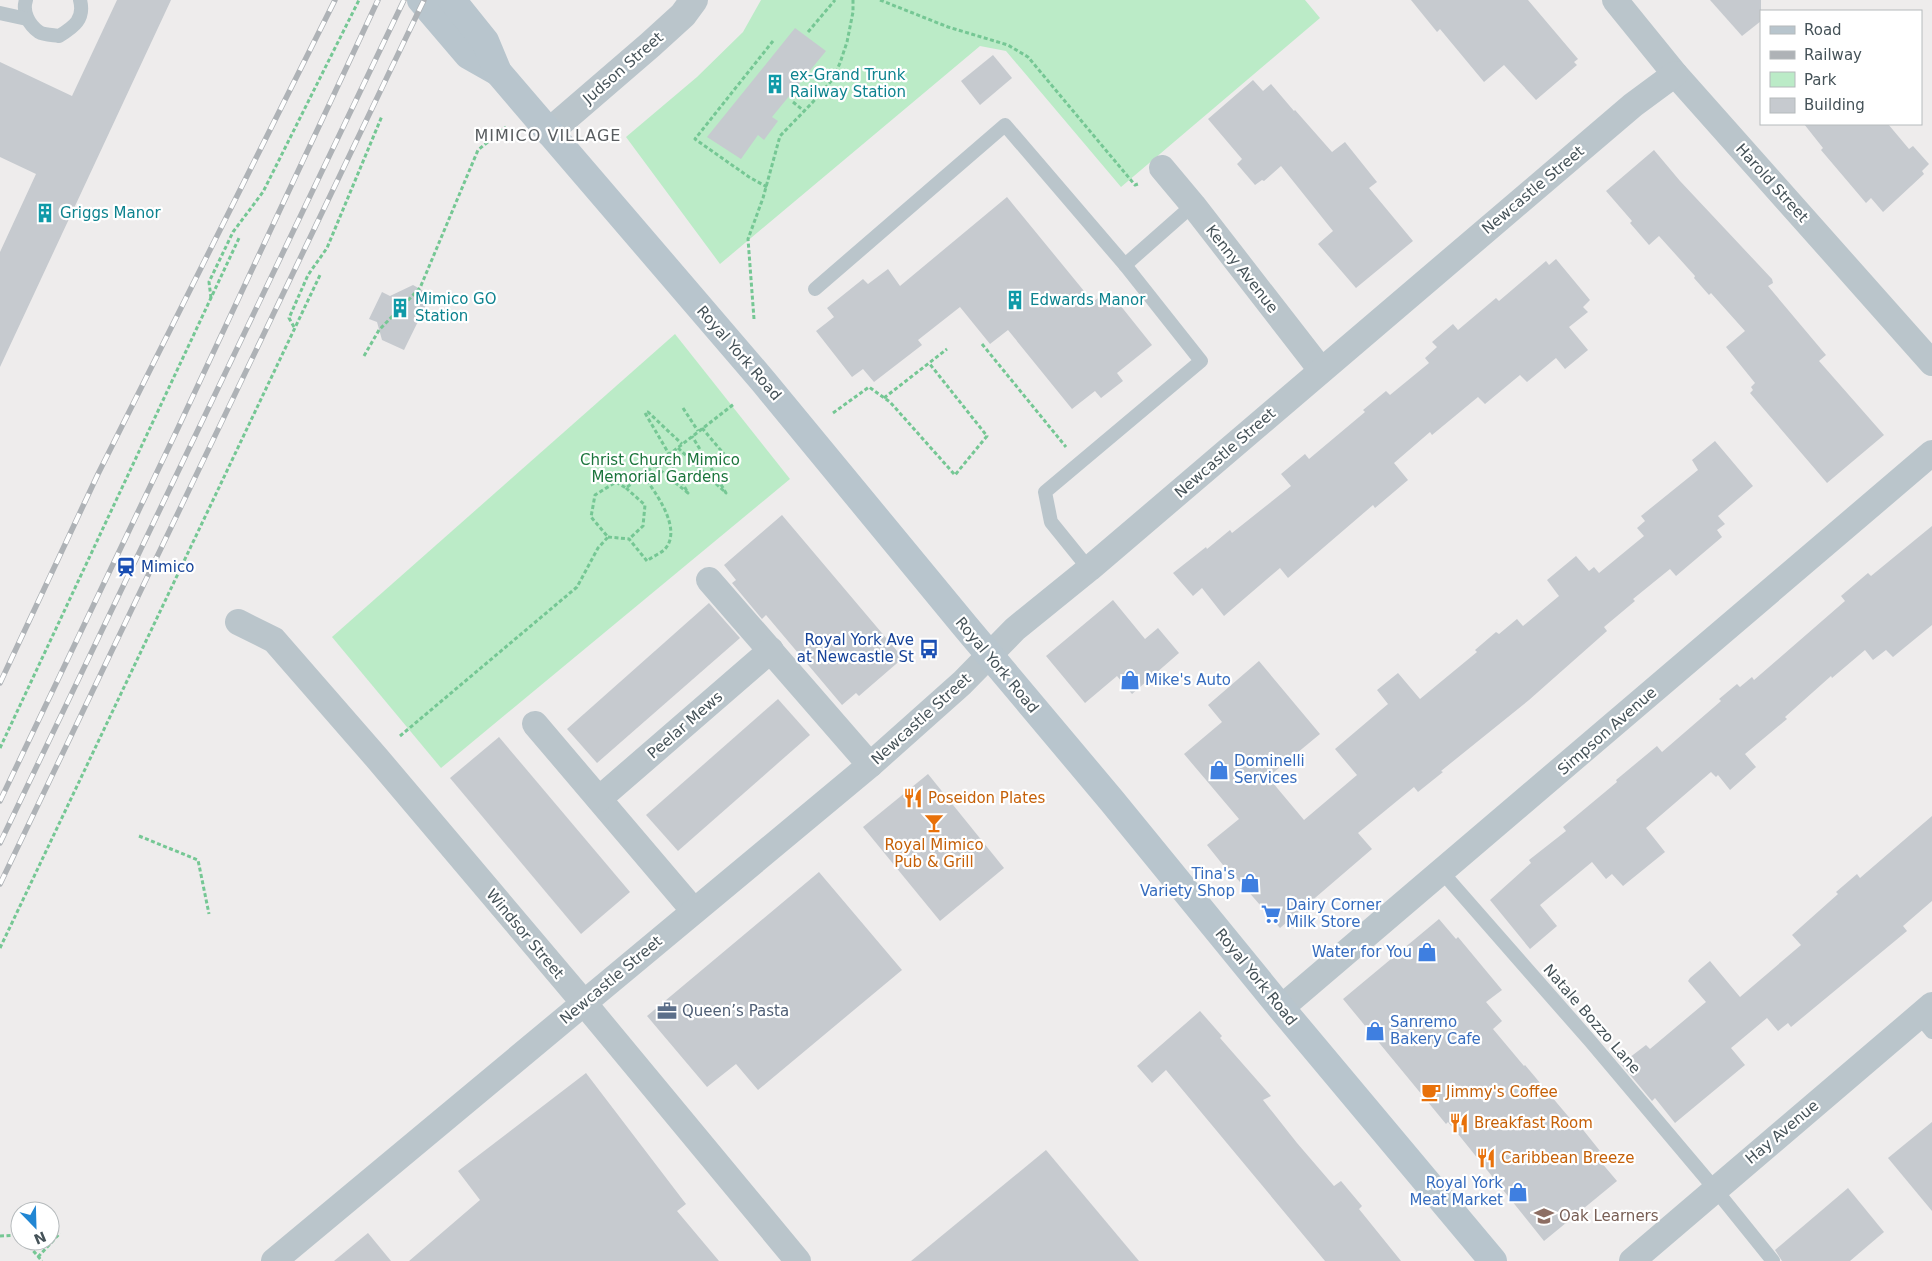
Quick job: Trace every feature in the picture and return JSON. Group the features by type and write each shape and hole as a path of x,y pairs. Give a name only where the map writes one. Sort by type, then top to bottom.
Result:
{"main road":[{"name":"Royal York Road","path":"422,0 468,55 498,72"},
{"name":"Royal York Road","path":"452,0 485,41 498,72 763,381 1112,801 1281,1008 1493,1261"}],"street":[{"name":"Judson Street","path":"549,132 683,15 694,0"},
{"name":"Harold Street","path":"1615,0 1675,74 1932,363"},
{"name":"Newcastle Street","path":"274,1261 870,765 962,684 1015,628 1089,569 1633,105 1675,74"},
{"name":"Kenny Avenue","path":"1162,168 1321,370"},
{"name":"Simpson Avenue","path":"1281,1008 1932,453"},
{"path":"709,580 870,765"},
{"name":"Windsor Street","path":"238,622 274,640 376,757 584,1003 798,1261"},
{"name":"Peelar Mews","path":"599,799 770,650"},
{"path":"535,724 694,910"},
{"name":"Hay Avenue","path":"1632,1261 1715,1189 1928,1017"}],"lane":[{"path":"26,0 24,6 27,19 40,33 59,36 75,26 82,9 80,0"},
{"path":"0,13 27,19"},
{"path":"815,289 1005,125 1125,265 1201,361 1045,492 1051,522 1089,569"},
{"path":"1125,265 1193,205"},
{"name":"Natale Bozzo Lane","path":"1442,872 1591,1042 1773,1261"}],"path":[{"path":"211,298 209,282 232,232 263,192 359,0"},
{"path":"808,32 834,0"},
{"path":"754,319 748,239 766,187 780,136 832,80 840,64 847,42 853,12 853,0"},
{"path":"880,0 948,27 1008,45 1028,57 1135,185 1162,168"},
{"path":"766,187 695,140 773,41"},
{"path":"793,102 804,111"},
{"path":"294,328 289,318 308,275 327,248 382,116"},
{"path":"364,356 379,330 420,288 478,150 506,128"},
{"path":"0,748 240,236"},
{"path":"0,948 320,273"},
{"path":"982,344 1080,463"},
{"path":"884,398 947,349"},
{"path":"833,413 869,387 890,402 955,474 987,436 929,363"},
{"path":"626,488 734,404"},
{"path":"683,408 698,431"},
{"path":"654,466 688,493 669,458 669,454 645,413 648,412 682,444"},
{"path":"702,428 724,454"},
{"path":"678,448 726,493 692,436"},
{"path":"629,539 643,526 645,506 626,488 616,482 595,495 592,517 608,537 629,539 647,561 665,548 670,535 669,522 663,504 643,475"},
{"path":"400,736 577,587 598,548 608,537"},
{"path":"139,836 198,860 209,914"},
{"path":"33,1251 42,1261"},
{"path":"38,1257 44,1251"}],"green space":[{"path":"761,0 1305,0 1320,18 1121,187 1006,51 980,46 720,264 626,137 697,77 743,32"},
{"name":"Christ Church Mimico Memorial Gardens","path":"675,334 790,479 441,768 332,637"}],"building":[{"name":"Griggs Manor","path":"117,0 171,0 0,367 0,252 36,174 0,157 0,62 72,96"},
{"path":"1411,0 1528,0 1578,59 1574,62 1577,65 1536,100 1504,65 1484,82 1440,29 1437,32"},
{"path":"1710,0 1761,0 1760,22 1742,36"},
{"name":"ex-Grand Trunk Railway Station","path":"795,28 826,51 772,117 778,121 764,140 758,135 741,159 707,137"},
{"path":"993,55 1012,78 980,105 961,81"},
{"path":"1253,80 1263,91 1271,84 1332,152 1345,142 1377,182 1369,188 1413,241 1356,288 1318,244 1333,231 1281,166 1264,181 1262,180 1255,185 1237,164 1242,159 1208,119"},
{"path":"1805,125 1889,125 1909,149 1913,146 1929,164 1922,171 1924,174 1883,212 1871,198 1866,203 1821,150 1823,148"},
{"path":"1654,150 1680,181 1772,279 1773,283 1768,286 1826,355 1819,361 1884,435 1827,483 1750,393 1753,390 1751,387 1755,383 1726,347 1745,331 1711,293 1709,295 1694,278 1695,276 1659,236 1649,245 1630,223 1632,221 1606,191"},
{"name":"Edwards Manor","path":"1007,197 1093,302 1108,290 1152,345 1117,373 1123,381 1101,398 1095,391 1072,409 1008,330 990,344 960,307 918,340 922,345 874,382 863,369 852,377 816,331 834,317 827,308 863,279 868,284 888,269 900,286"},
{"path":"1556,259 1590,300 1583,307 1588,312 1569,327 1588,350 1565,369 1556,358 1527,382 1520,375 1485,404 1478,397 1432,435 1430,432 1394,463 1408,480 1375,508 1373,505 1288,578 1280,568 1224,616 1202,588 1193,596 1173,573 1230,530 1232,533 1291,486 1281,474 1305,454 1309,459 1365,412 1363,410 1386,391 1390,395 1429,363 1425,358 1437,347 1432,342 1453,324 1458,330 1496,298 1499,301 1546,261 1549,265"},
{"name":"Mimico GO Station","path":"413,285 431,295 404,350 382,340 377,322 369,319 382,292 390,296"},
{"path":"1715,441 1753,486 1718,516 1725,524 1717,530 1722,537 1676,576 1670,569 1633,599 1635,601 1604,627 1607,631 1529,700 1418,792 1414,787 1358,833 1372,849 1280,928 1233,874 1231,875 1207,845 1239,819 1184,754 1222,722 1208,705 1259,661 1320,734 1268,777 1304,820 1357,775 1335,749 1388,704 1377,690 1398,673 1420,699 1477,652 1475,650 1496,632 1499,634 1517,619 1523,626 1559,596 1547,580 1576,556 1589,571 1594,567 1599,573 1644,536 1637,528 1645,521 1641,516 1698,470 1692,460"},
{"path":"782,515 903,658 859,696 856,693 842,705 766,615 762,619 732,583 736,580 724,565"},
{"path":"1932,526 1932,625 1893,657 1886,650 1873,660 1865,650 1832,678 1831,676 1785,717 1787,719 1745,754 1756,767 1730,790 1718,775 1716,777 1711,772 1646,828 1665,852 1623,886 1612,874 1606,879 1592,862 1540,905 1557,926 1530,949 1490,900 1531,863 1529,860 1566,831 1563,827 1617,782 1616,780 1657,746 1662,752 1721,701 1719,699 1737,684 1740,687 1752,677 1754,680 1845,601 1841,596 1868,573 1871,576"},
{"path":"1113,600 1145,639 1158,628 1179,653 1132,694 1117,676 1085,703 1046,656"},
{"path":"709,603 740,638 597,763 567,729"},
{"path":"778,699 810,735 678,851 646,815"},
{"path":"499,737 630,892 581,934 450,778"},
{"path":"928,774 1004,868 940,921 863,827"},
{"path":"1932,816 1932,901 1903,926 1907,931 1791,1027 1788,1023 1778,1031 1767,1018 1731,1048 1745,1065 1675,1123 1655,1098 1652,1101 1621,1064 1646,1045 1650,1049 1706,1002 1688,981 1690,978 1710,961 1740,997 1801,945 1792,935 1838,894 1836,892 1857,874 1860,878"},
{"path":"819,872 902,970 758,1090 736,1064 707,1087 647,1016"},
{"path":"1439,919 1456,939 1458,937 1502,990 1486,1002 1502,1021 1493,1029 1578,1128 1580,1126 1600,1151 1595,1155 1617,1181 1544,1241 1454,1129 1448,1122 1446,1124 1343,999"},
{"path":"1200,1011 1222,1036 1220,1038 1271,1096 1263,1100 1297,1143 1334,1186 1341,1181 1362,1206 1359,1209 1401,1261 1325,1261 1166,1070 1152,1083 1137,1066"},
{"path":"586,1073 686,1204 677,1211 719,1261 409,1261 480,1200 458,1171"},
{"path":"1932,1122 1932,1211 1888,1158"},
{"path":"1046,1150 1139,1261 911,1261"},
{"path":"1848,1188 1884,1232 1850,1261 1782,1261 1775,1250"},
{"path":"368,1233 391,1261 334,1261"}],"railway":[{"path":"0,683 98,474 335,0"},
{"path":"0,801 178,428 378,0"},
{"path":"0,843 404,0"},
{"path":"0,884 424,0"}],"place":[{"name":"ex-Grand Trunk Railway Station","path":"775,84"},
{"name":"Griggs Manor","path":"45,213"},
{"name":"Edwards Manor","path":"1015,300"},
{"name":"Mimico GO Station","path":"400,308"},
{"name":"Mimico","path":"126,567"},
{"name":"Royal York Ave at Newcastle St","path":"929,649"},
{"name":"Mike's Auto","path":"1130,680"},
{"name":"Dominelli Services","path":"1219,770"},
{"name":"Poseidon Plates","path":"913,798"},
{"name":"Royal Mimico Pub & Grill","path":"934,823"},
{"name":"Tina's Variety Shop","path":"1250,883"},
{"name":"Dairy Corner Milk Store","path":"1271,914"},
{"name":"Water for You","path":"1427,952"},
{"name":"Queen’s Pasta","path":"667,1011"},
{"name":"Sanremo Bakery Cafe","path":"1375,1031"},
{"name":"Jimmy's Coffee","path":"1431,1092"},
{"name":"Breakfast Room","path":"1459,1123"},
{"name":"Caribbean Breeze","path":"1486,1158"},
{"name":"Royal York Meat Market","path":"1518,1192"},
{"name":"Oak Learners","path":"1544,1216"}],"district":[{"name":"MIMICO VILLAGE","path":"548,135"}]}
